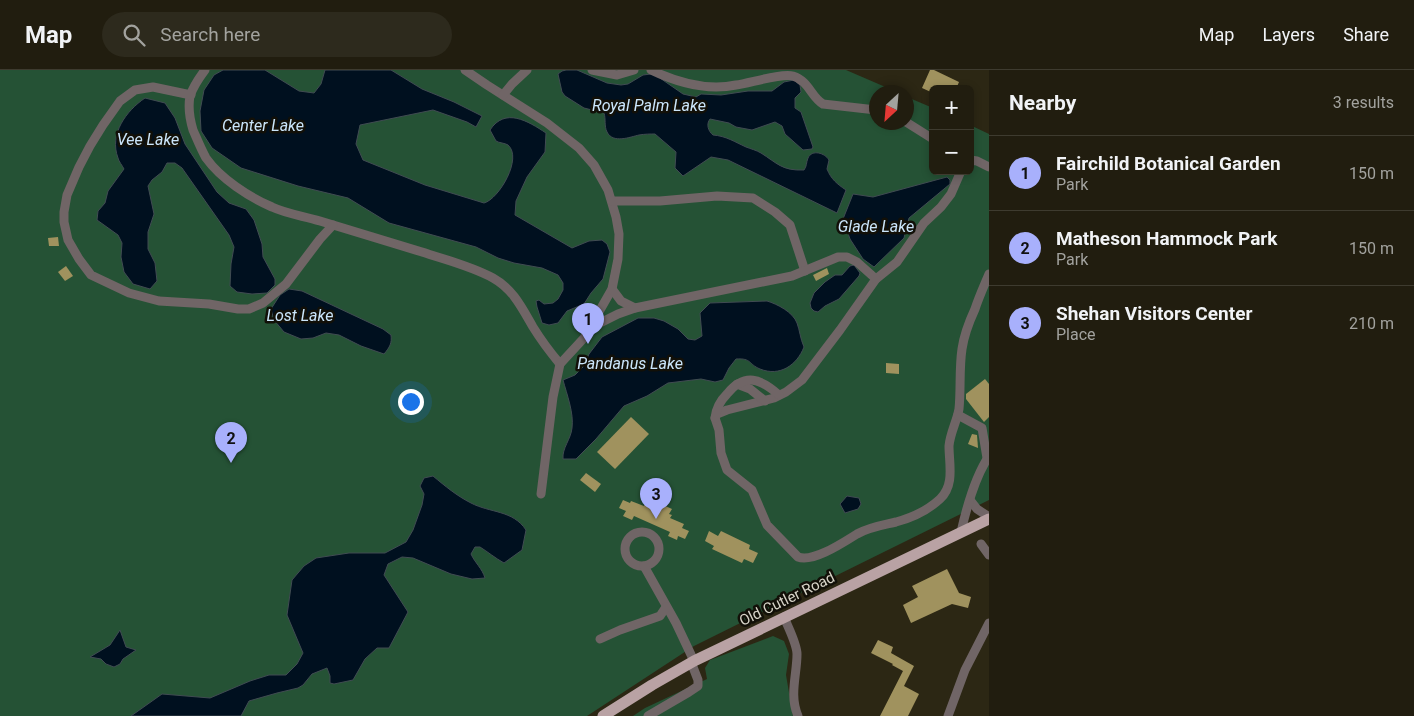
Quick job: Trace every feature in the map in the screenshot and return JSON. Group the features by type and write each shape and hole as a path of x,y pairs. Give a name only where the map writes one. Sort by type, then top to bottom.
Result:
{"main road":[{"name":"Old Cutler Road","path":"603,716 693,662 989,518"}],"street":[{"path":"205,70 191,95 189,111 194,133 205,156 217,170 242,190 272,207 454,262 494,278 509,289 521,304 544,344 560,364"},
{"path":"465,70 548,123 579,148 598,172 608,190 619,234 618,259 612,289 584,338 560,364 552,397 541,494"},
{"path":"503,95 527,70"},
{"path":"592,70 617,75 634,70"},
{"path":"651,70 684,82 710,88 737,85 774,77 792,76 806,84 818,101 823,104 869,109"},
{"path":"191,95 153,87 140,88 130,92 116,105 90,146 70,188 64,212 64,222 68,240 79,260 91,275 124,291 154,300 210,304 238,309 249,308 263,303 286,284 333,225"},
{"path":"914,127 929,136"},
{"path":"974,161 989,167"},
{"path":"715,418 717,414 727,410 780,396 807,375 876,279 897,262 924,223 941,207 951,194 959,175"},
{"path":"612,201 660,201 717,196 753,198 775,212 790,225 805,270"},
{"path":"590,328 635,308 792,276 834,258 845,257 860,264 876,279"},
{"path":"780,396 766,384 748,380 739,381 720,402 715,418 719,430 721,454 726,470 752,490 769,527 800,558 814,556 842,544 867,529 896,522 930,506 941,498 950,484 950,440 958,415 963,342 968,324 989,274"},
{"path":"612,289 621,301 635,308"},
{"path":"737,384 750,388 766,401"},
{"path":"958,415 982,428 988,457 977,479 961,532"},
{"path":"970,500 977,509 989,518"},
{"path":"981,544 989,555"},
{"path":"644,566 676,623 693,662 698,680 698,686 648,716"},
{"path":"600,639 660,616 666,607"},
{"path":"784,617 797,652 794,706 798,716"},
{"path":"948,716 965,670 989,623"}],"green space":[{"path":"0,70 846,70 881,85 869,85 869,130 914,130 914,100 929,106 929,175 974,175 974,127 989,134 989,500 694,646 587,716 0,716"},
{"path":"773,636 784,641 789,654 786,675 793,716 633,716 645,708 707,679 705,668 710,660"}],"water":[{"name":"Center Lake","path":"223,70 265,70 299,91 314,93 321,84 325,70 391,70 422,89 482,116 476,127 433,110 360,125 356,144 363,160 425,185 484,203 490,200 502,186 511,168 513,159 512,151 508,145 496,141 490,130 496,123 510,118 517,118 532,124 546,133 545,152 527,177 516,201 515,215 572,248 589,241 602,240 607,244 610,252 603,279 584,304 567,311 558,323 549,325 542,323 536,301 539,300 544,304 553,303 558,299 563,290 563,283 558,275 542,268 498,258 476,247 389,223 348,198 298,186 241,168 212,148 201,131 200,111 204,90 214,75"},
{"name":"Royal Palm Lake","path":"566,70 577,70 607,83 621,85 628,84 643,75 651,74 683,94 696,97 701,94 721,95 748,91 772,91 784,82 794,80 800,85 801,92 795,98 795,108 801,112 813,147 812,149 803,150 785,134 782,126 775,122 752,130 710,119 708,123 709,129 713,135 726,138 757,151 785,168 804,170 810,155 819,153 825,155 829,160 827,169 830,176 846,190 837,213 728,160 711,157 683,176 675,168 676,152 655,134 622,139 613,138 606,130 604,113 584,108 565,96 562,92 558,74"},
{"name":"Vee Lake","path":"145,98 165,103 175,118 185,144 217,192 229,203 246,209 254,220 262,244 263,257 275,279 275,285 267,293 237,292 230,286 234,247 229,235 182,168 175,163 167,163 162,172 148,186 154,214 148,232 148,249 155,263 157,281 150,289 133,284 124,272 121,257 122,243 118,235 97,220 98,211 105,203 108,191 124,169 118,159 116,149 116,140 121,124 132,109"},
{"name":"Glade Lake","path":"947,177 950,180 950,184 909,218 904,238 874,267 863,259 850,239 843,219 853,194 873,197"},
{"path":"854,265 860,273 859,276 839,299 818,312 814,311 810,303 814,293 835,275 842,275 850,266"},
{"name":"Lost Lake","path":"289,289 302,291 383,329 391,335 389,347 384,354 361,346 339,335 326,333 313,338 301,339 284,332 274,320 271,309 280,295"},
{"name":"Pandanus Lake","path":"767,301 780,306 797,323 804,347 797,359 787,368 767,371 756,367 747,360 736,359 723,380 715,382 701,379 668,383 647,396 624,406 576,459 563,459 571,432 572,416 563,380 575,375 583,367 589,354 602,337 638,318 654,318 678,329 688,339 695,340 702,336 700,313 710,303"},
{"path":"433,476 451,491 466,500 515,519 526,530 522,550 504,563 480,547 475,547 471,554 485,578 472,579 451,574 413,558 402,557 388,564 384,575 408,612 389,648 377,648 365,659 353,680 334,684 330,683 327,668 312,674 298,688 249,701 241,716 131,716 162,694 210,698 269,675 286,675 297,664 303,653 287,615 292,580 304,566 316,558 349,553 385,553 406,542 413,530 422,505 424,494 420,486 424,478"},
{"path":"847,496 859,498 861,504 858,509 845,513 840,504"},
{"path":"120,630 126,647 136,650 114,667 106,664 101,659 90,657 110,645"}],"building":[{"path":"930,70 934,70 959,82 958,85 929,85 929,91 922,88"},
{"path":"58,237 59,246 49,246 48,238"},
{"path":"66,266 73,276 65,281 58,272"},
{"path":"827,268 829,274 816,281 813,275"},
{"path":"886,363 899,364 899,374 886,373"},
{"path":"985,379 989,384 989,417 984,422 966,399 966,394"},
{"path":"631,417 649,434 615,469 597,452"},
{"path":"972,434 977,435 978,448 968,444"},
{"path":"586,473 601,484 595,492 580,480"},
{"path":"650,499 672,509 669,514 672,515 670,518 684,524 682,528 689,531 685,539 678,536 677,540 668,536 670,532 634,516 632,520 623,516 626,511 619,508 623,500 644,506 645,503 648,504"},
{"path":"709,531 718,536 721,531 750,545 749,549 758,553 753,563 744,559 742,563 712,549 714,546 705,541"},
{"path":"947,569 959,593 971,597 968,608 952,604 911,623 903,605 918,597 912,586"},
{"path":"878,640 893,647 891,653 914,666 904,686 919,694 908,716 880,716 903,671 871,653"}],"place":[{"name":"Fairchild Botanical Garden","path":"588,344"},
{"name":"Matheson Hammock Park","path":"231,463"},
{"name":"Shehan Visitors Center","path":"656,519"}]}
